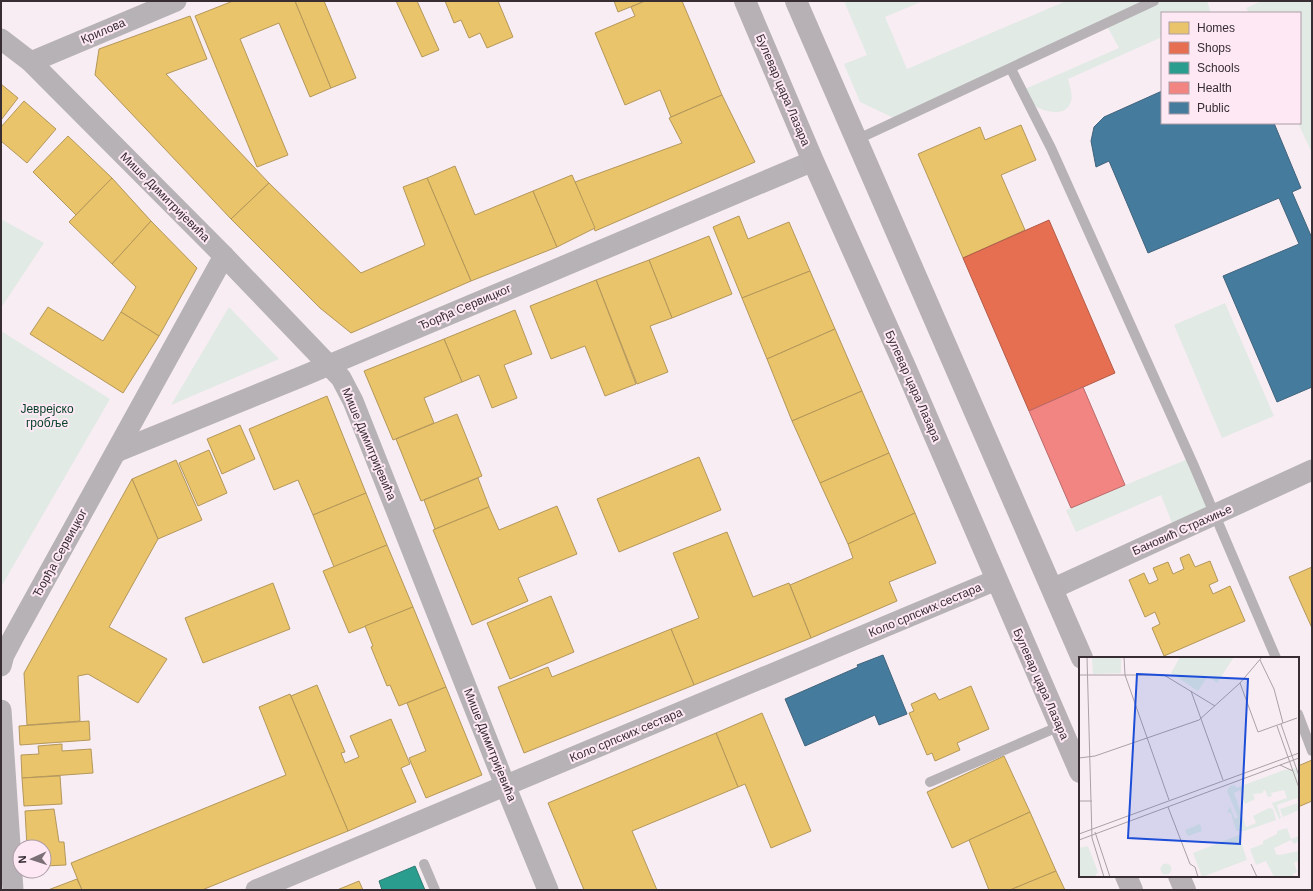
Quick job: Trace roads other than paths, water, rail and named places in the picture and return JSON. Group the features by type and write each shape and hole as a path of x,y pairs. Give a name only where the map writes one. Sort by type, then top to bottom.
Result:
{"main road":[{"name":"Булевар цара Лазара","path":"745,1 813,161 906,369 1079,770"},
{"path":"796,1 858,139 1082,657"},
{"path":"1126,877 1132,890"},
{"path":"1179,877 1185,890"}],"street":[{"name":"Крилова","path":"31,62 176,1"},
{"name":"Мише Димитријевића","path":"1,39 31,62 224,256 341,378 353,401 548,890"},
{"name":"Ђорђа Сервицког","path":"116,452 330,365 813,161"},
{"name":"Ђорђа Сервицког","path":"3,660 224,256"},
{"name":"Бановић Страхиње","path":"1052,589 1312,470"},
{"name":"Коло српских сестара","path":"256,890 996,580"},
{"path":"1,710 13,890"}],"lane":[{"path":"858,139 1011,69 1154,1"},
{"path":"1011,69 1051,148 1215,515 1276,657"},
{"path":"1299,717 1312,751"},
{"path":"930,782 1060,726"},
{"path":"424,864 435,890"}],"park label":[{"name":"Јеврејско гробље","path":"47,416"}]}
